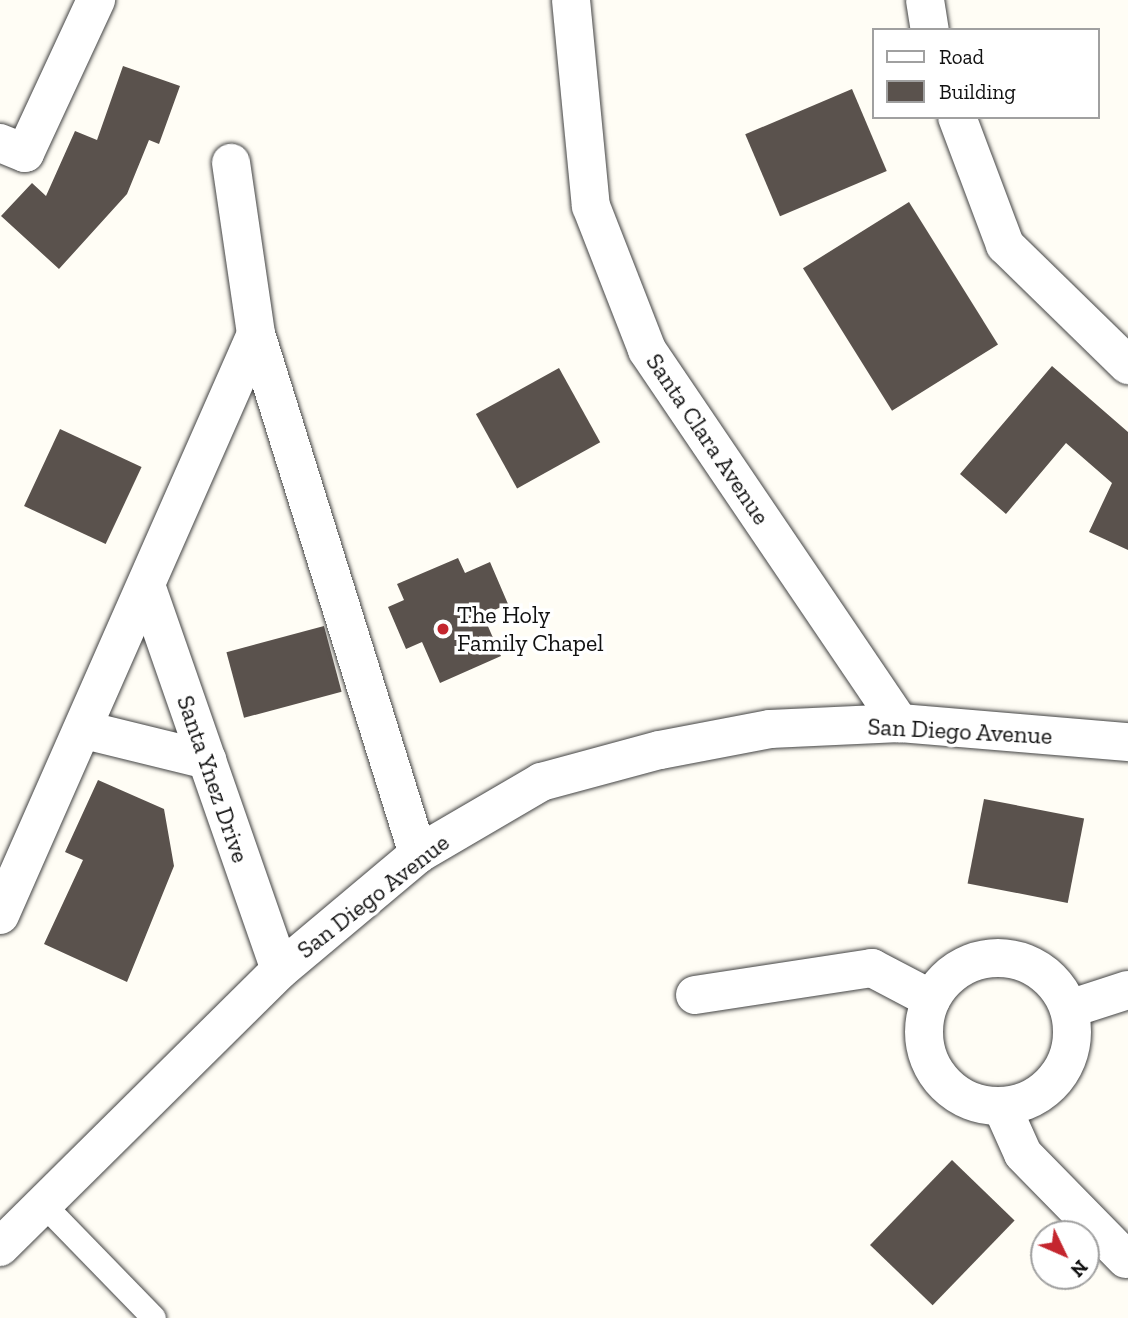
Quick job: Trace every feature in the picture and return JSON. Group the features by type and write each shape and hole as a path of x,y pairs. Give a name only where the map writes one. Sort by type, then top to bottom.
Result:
{"street":[{"path":"0,143 25,153 96,0"},
{"name":"Santa Clara Avenue","path":"571,0 592,206 647,350 900,723"},
{"path":"925,0 930,28"},
{"path":"958,119 1005,245 1128,365"},
{"path":"231,163 257,334 418,854"},
{"path":"0,915 85,730 257,334"},
{"name":"Santa Ynez Drive","path":"147,588 280,970"},
{"name":"San Diego Avenue","path":"3,1255 43,1204 280,970 418,854 488,811 554,778 660,750 770,729 900,723 1128,742"},
{"path":"85,730 207,760"},
{"path":"990,958 1016,959 1039,970 1057,986 1069,1009 1070,1054 1059,1074 1044,1091 1002,1107 976,1104 953,1093 935,1074 925,1050 923,1024 931,999 946,979 966,964 990,958"},
{"path":"695,995 872,968 931,999"},
{"path":"1069,1009 1128,990"},
{"path":"1002,1107 1023,1154 1126,1259"}],"lane":[{"path":"43,1204 154,1318"}],"building":[{"path":"123,66 180,86 159,144 149,140 127,194 59,269 1,216 32,183 46,196 75,131 97,140"},
{"path":"852,89 887,171 780,216 745,134"},
{"path":"909,202 998,344 892,411 803,268"},
{"path":"1052,366 1128,432 1128,550 1089,532 1112,483 1066,443 1006,514 960,474"},
{"path":"559,368 600,442 517,488 476,414"},
{"path":"60,429 142,467 106,544 24,506"},
{"name":"The Holy Family Chapel","path":"458,558 465,573 490,562 508,604 483,615 501,656 440,683 422,642 406,649 388,607 404,600 397,584"},
{"path":"324,626 342,692 244,718 226,652"},
{"path":"98,780 164,809 174,866 127,982 44,944 83,860 65,852"},
{"path":"984,799 1084,818 1068,903 968,883"},
{"path":"952,1160 1015,1220 933,1305 870,1245"}],"place":[{"name":"The Holy Family Chapel","path":"443,629"}]}
